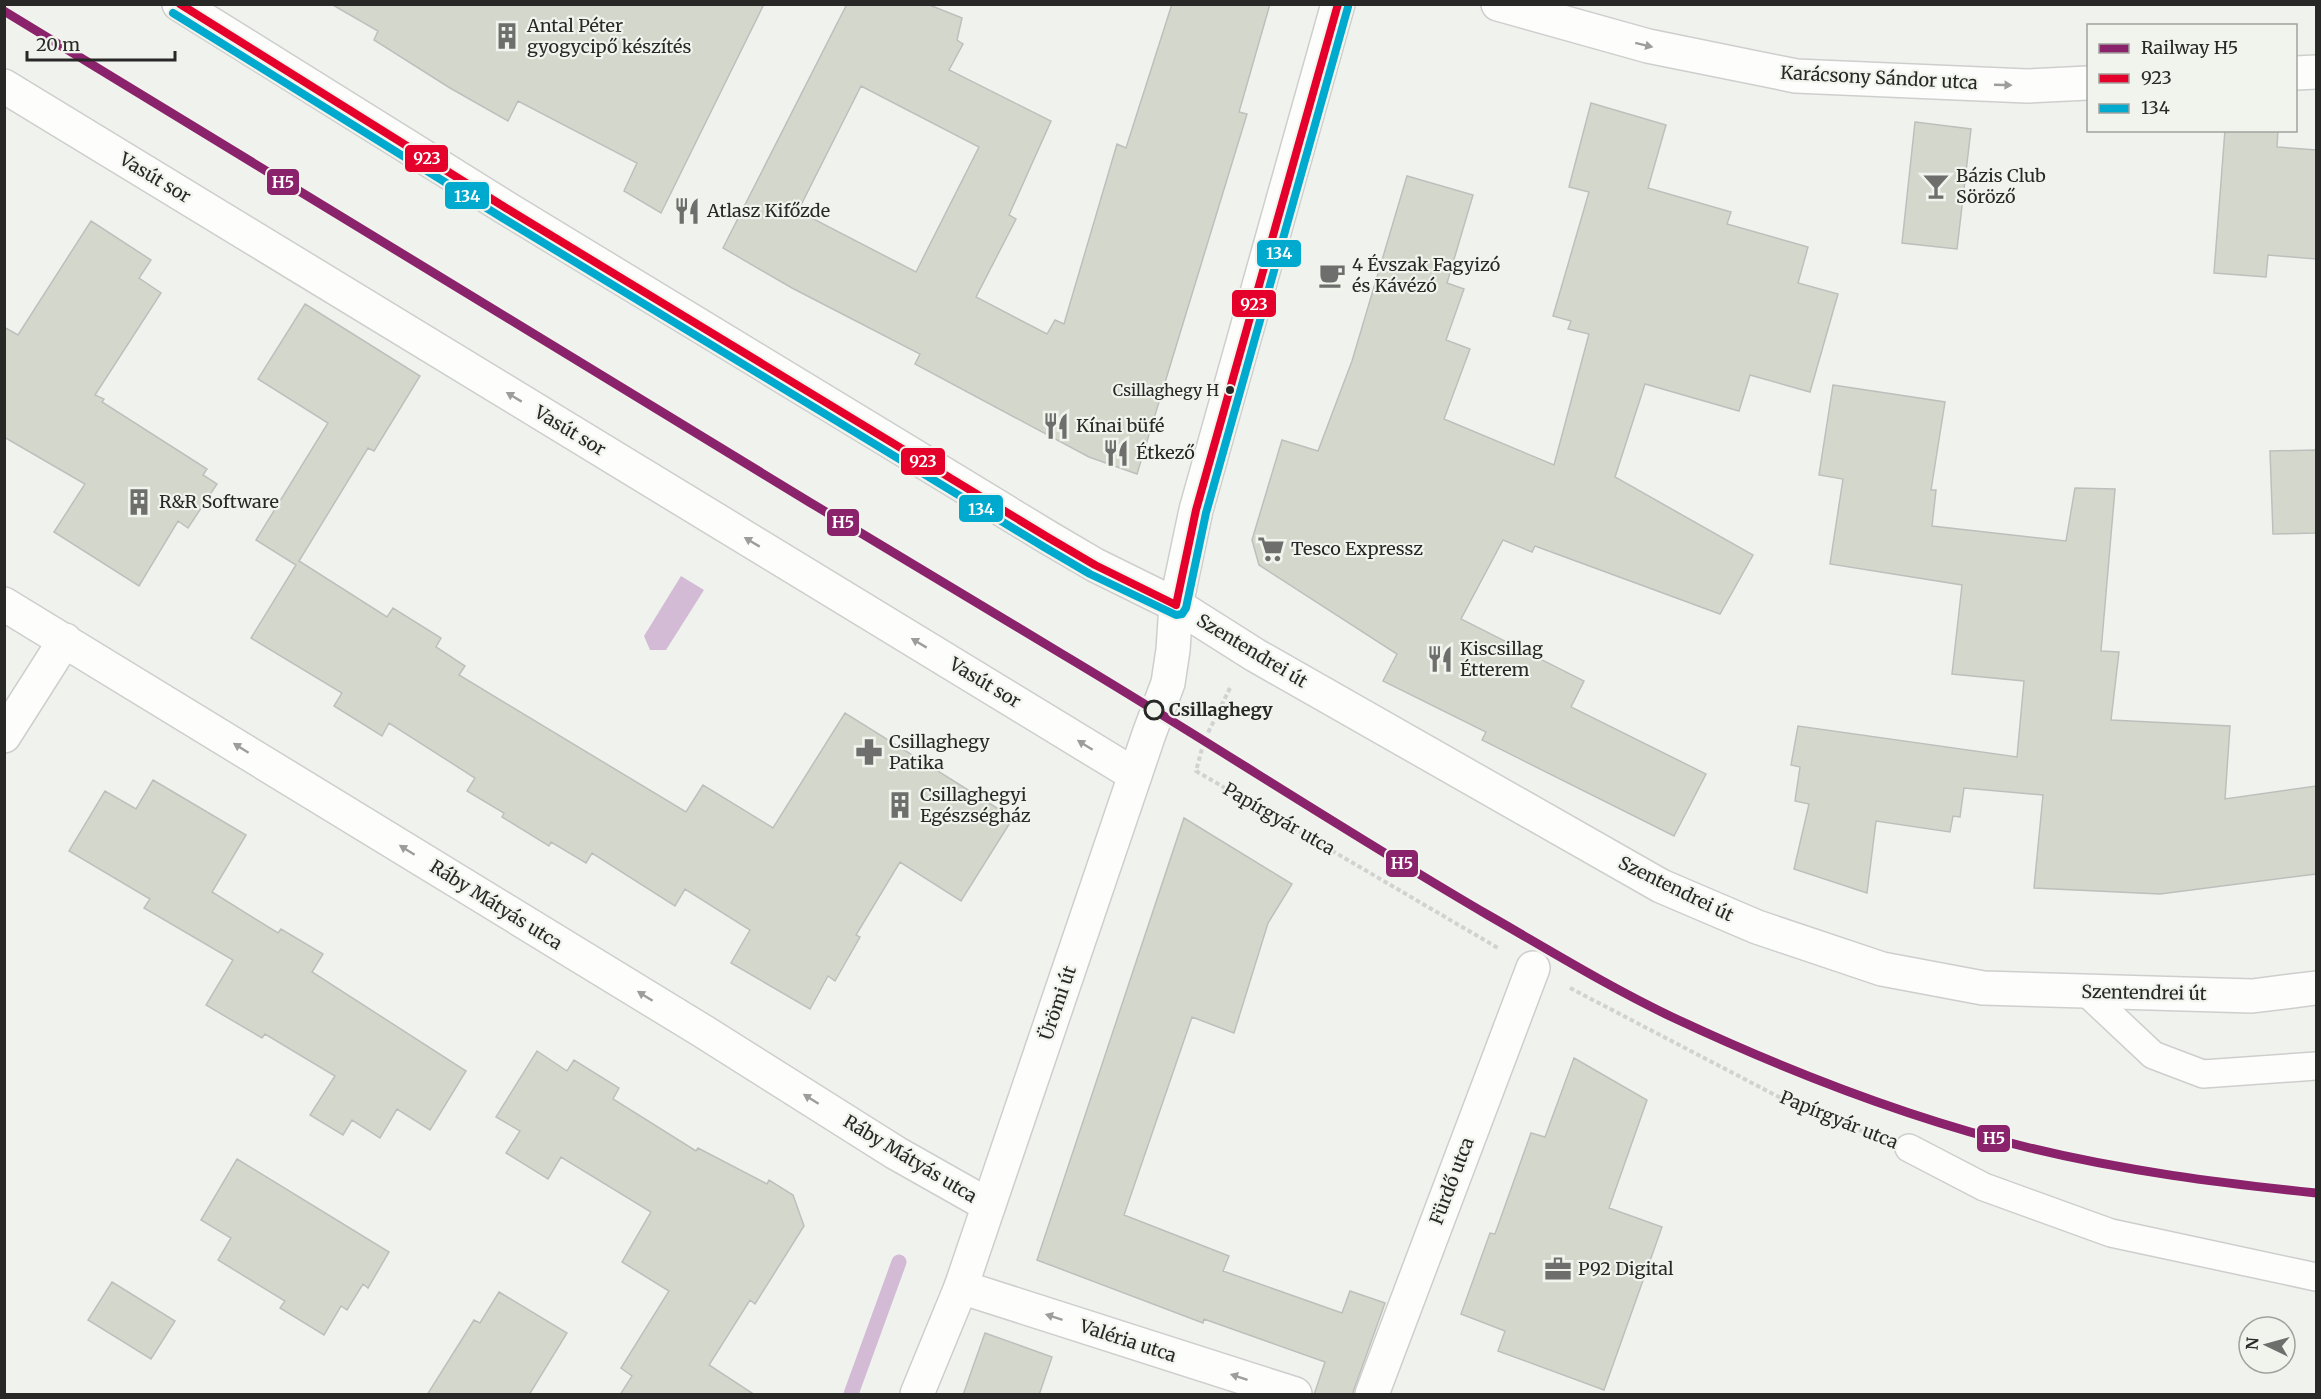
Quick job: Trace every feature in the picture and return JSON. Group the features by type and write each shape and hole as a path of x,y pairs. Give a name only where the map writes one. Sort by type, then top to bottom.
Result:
{"street":[{"name":"Szentendrei út","path":"179,4 506,208 1048,538 1176,605 1255,655 1661,886 1746,922 1882,969 1983,988 2252,996 2316,988"},
{"name":"Ürömi út","path":"917,1395 961,1287 1168,683 1176,605 1196,510 1338,4"},
{"name":"Karácsony Sándor utca","path":"1498,4 1648,46 1796,76 2027,86 2087,83"},
{"path":"2297,73 2316,72"},
{"name":"Vasút sor","path":"4,86 1135,776"},
{"name":"Ráby Mátyás utca","path":"4,604 690,1024 896,1153 988,1205"},
{"path":"4,736 65,640"},
{"name":"Fürdő utca","path":"1372,1395 1533,969"},
{"name":"Valéria utca","path":"961,1287 1295,1395"}],"lane":[{"path":"2086,992 2153,1055 2203,1074 2316,1066"},
{"name":"Papírgyár utca","path":"1909,1148 1984,1187 2111,1233 2316,1277"}],"path":[{"name":"Papírgyár utca","path":"1234,683 1204,741 1196,771 1533,969 1800,1108 1909,1148"},
{"path":"1357,875 1361,868"}],"shaded area":[{"path":"681,576 704,590 666,650 650,650 644,636"}],"building":[{"path":"331,4 764,4 661,213 624,191 637,163 518,101 508,121 374,40 378,31"},
{"path":"847,4 927,4 962,18 957,40 963,44 949,70 1051,121 1009,215 1016,219 976,297 1047,334 1055,320 1064,324 1117,144 1126,148 1172,4 1270,4 1239,112 1247,114 1137,474 1089,457 915,364 920,354 792,288 723,248","holes":["861,86 979,147 916,272 798,211"]},
{"path":"1591,103 1666,125 1648,188 1731,212 1727,224 1808,247 1798,283 1838,294 1810,392 1750,375 1739,411 1645,384 1615,477 1753,555 1720,614 1535,546 1532,552 1503,540 1461,619 1584,681 1571,707 1706,774 1674,836 1482,740 1486,732 1383,681 1397,654 1259,565 1252,540 1282,440 1318,451 1352,361 1407,176 1473,195 1447,283 1464,289 1446,340 1470,349 1444,419 1554,465 1589,334 1568,329 1571,321 1553,316 1589,192 1569,187"},
{"name":"Bázis Club Söröző","path":"1915,122 1971,129 1957,249 1902,243"},
{"path":"2225,132 2278,132 2277,147 2316,150 2316,259 2268,255 2266,277 2214,273"},
{"path":"91,221 151,260 139,278 161,293 95,395 104,399 102,402 207,469 203,475 217,484 188,528 178,521 139,586 54,532 85,484 4,437 4,327 18,335"},
{"path":"305,304 420,376 374,451 368,448 299,561 387,617 393,608 441,638 436,647 465,666 459,675 686,812 703,785 773,828 845,713 1013,818 961,901 900,862 856,935 860,937 835,981 828,976 810,1009 731,963 750,930 685,889 675,906 592,853 586,863 551,842 549,846 502,817 504,813 467,791 475,778 389,723 382,736 334,706 342,693 251,638 296,565 256,540 328,423 258,379"},
{"path":"1833,385 1945,402 1931,490 1936,490 1932,526 2066,541 2075,488 2115,489 2101,651 2119,652 2111,720 2230,726 2225,799 2316,786 2316,874 2160,894 2034,888 2043,795 1964,788 1960,817 1953,816 1950,832 1876,821 1867,893 1794,869 1809,804 1795,801 1800,767 1791,765 1798,726 2017,757 2024,681 1952,674 1962,585 1830,564 1843,479 1819,475"},
{"path":"2316,450 2316,533 2273,534 2270,451"},
{"path":"153,780 246,835 212,892 278,933 281,929 323,954 312,972 466,1071 430,1130 397,1109 380,1138 352,1120 343,1135 310,1115 335,1076 265,1034 262,1038 206,1005 233,960 144,908 150,899 69,851 105,791 136,809"},
{"path":"1184,818 1292,884 1268,923 1234,1033 1192,1017 1124,1215 1229,1256 1223,1271 1342,1313 1350,1291 1385,1303 1352,1395 1314,1395 1325,1362 1204,1319 1203,1323 1037,1260"},
{"path":"537,1051 567,1071 574,1060 619,1088 613,1099 696,1151 698,1148 767,1184 769,1180 793,1195 804,1226 755,1304 750,1300 709,1365 755,1395 620,1395 632,1376 621,1368 669,1291 622,1262 651,1212 561,1157 548,1179 506,1153 520,1131 496,1117"},
{"path":"1574,1058 1647,1100 1609,1208 1662,1227 1604,1390 1498,1351 1505,1331 1461,1314 1490,1233 1495,1234 1531,1133 1545,1137"},
{"path":"237,1159 389,1252 368,1288 363,1284 347,1310 341,1306 324,1335 280,1308 285,1301 218,1260 231,1238 201,1220"},
{"path":"112,1282 175,1321 151,1359 88,1320"},
{"path":"499,1292 567,1333 529,1395 427,1395 474,1320 480,1323"},
{"path":"985,1333 1052,1357 1039,1395 963,1395"}],"waterway":[{"path":"851,1394 899,1262"}],"rail line":[{"name":"H5","path":"4,11 1115,686 1434,883 1579,968 1672,1017 1848,1092 1984,1136 2065,1156 2136,1170 2316,1193"}],"transit line":[{"name":"923","path":"180,4 506,208 1049,538 1095,565 1176,605"},
{"name":"923","path":"1176,605 1196,510 1338,4"},
{"name":"134","path":"173,13 501,217 1044,547 1090,574 1176,615 1182,614 1186,608 1206,513 1348,7"}],"place":[{"name":"Antal Péter gyogycipő készítés","path":"507,36"},
{"name":"Bázis Club Söröző","path":"1936,186"},
{"name":"Atlasz Kifőzde","path":"687,211"},
{"name":"4 Évszak Fagyizó és Kávézó","path":"1332,275"},
{"name":"Csillaghegy H","path":"1230,390"},
{"name":"Kínai büfé","path":"1056,426"},
{"name":"Étkező","path":"1116,453"},
{"name":"R&R Software","path":"139,502"},
{"name":"Tesco Expressz","path":"1271,549"},
{"name":"Kiscsillag Étterem","path":"1440,659"},
{"name":"Csillaghegy","path":"1154,710"},
{"name":"Csillaghegy Patika","path":"869,752"},
{"name":"Csillaghegyi Egészségház","path":"900,805"},
{"name":"P92 Digital","path":"1558,1269"}]}
